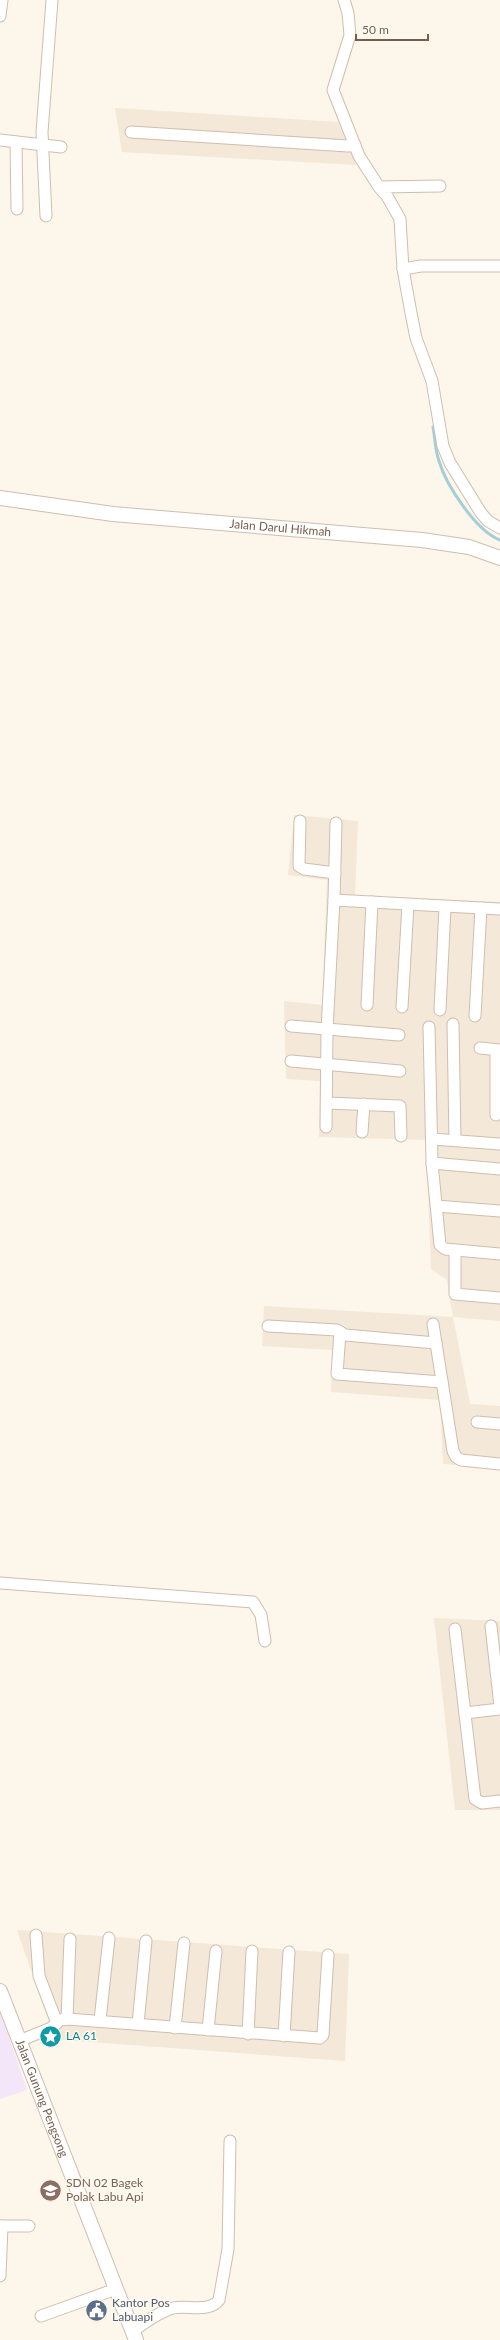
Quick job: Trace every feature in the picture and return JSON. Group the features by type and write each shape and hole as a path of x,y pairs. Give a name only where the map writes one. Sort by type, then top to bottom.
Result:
{"street":[{"path":"0,16 2,0"},
{"path":"46,216 42,145 52,0"},
{"path":"344,0 348,13 350,35 333,90 364,167 387,196 400,219 403,269 416,338 436,398 446,455 481,513 488,521 500,528"},
{"path":"131,132 348,146 355,145"},
{"path":"0,140 61,147"},
{"path":"16,142 17,208"},
{"path":"379,187 440,186"},
{"path":"403,269 422,266 500,266"},
{"name":"Jalan Darul Hikmah","path":"0,498 58,508 422,540 469,547 500,558"},
{"path":"300,821 299,866 304,870 335,873"},
{"path":"326,1127 327,1030 334,900 336,823"},
{"path":"334,900 500,909"},
{"path":"366,1005 372,902"},
{"path":"402,1007 408,905"},
{"path":"440,1010 445,907"},
{"path":"475,1016 481,908"},
{"path":"453,1024 455,1140"},
{"path":"291,1026 399,1035"},
{"path":"428,1027 432,1164 440,1245 445,1249 500,1254"},
{"path":"480,1048 498,1050 496,1115"},
{"path":"292,1061 400,1071"},
{"path":"327,1103 400,1106 401,1136"},
{"path":"362,1132 364,1104"},
{"path":"432,1139 500,1144"},
{"path":"432,1164 500,1169"},
{"path":"436,1206 500,1211"},
{"path":"456,1250 455,1294 500,1298"},
{"path":"433,1324 456,1457 461,1460 500,1464"},
{"path":"268,1326 340,1332 345,1335 436,1343"},
{"path":"340,1332 337,1374 442,1382"},
{"path":"477,1422 500,1424"},
{"path":"0,1583 252,1602 259,1608 261,1614 265,1641"},
{"path":"491,1626 500,1706"},
{"path":"456,1629 475,1800 482,1803 500,1801"},
{"path":"465,1713 500,1709"},
{"path":"36,1935 39,1976 62,2021"},
{"path":"100,2020 109,1938"},
{"path":"62,2021 70,1939"},
{"path":"138,2024 146,1941"},
{"path":"175,2028 184,1944"},
{"path":"208,2030 216,1951"},
{"path":"248,2034 252,1951"},
{"path":"284,2036 289,1952"},
{"path":"19,2041 51,2028 62,2021 100,2020 248,2034 322,2037 328,1956"},
{"name":"Jalan Gunung Pengsong","path":"0,1991 134,2336"},
{"path":"134,2336 165,2311 174,2308 211,2307 219,2300 228,2248 230,2141"},
{"path":"0,2276 1,2226 29,2226"},
{"path":"41,2316 116,2288"}],"shaded area":[{"path":"115,108 338,122 356,165 122,152"},
{"path":"294,815 358,821 355,896 500,902 500,1321 453,1317 447,1280 431,1269 426,1140 319,1137 320,1081 286,1079 284,1001 322,1005 327,880 288,875"},
{"path":"264,1306 453,1317 470,1404 500,1406 500,1468 443,1464 440,1400 331,1392 333,1350 262,1346"},
{"path":"434,1618 500,1621 500,1810 455,1810"},
{"path":"17,1930 349,1954 345,2061 50,2039 50,2025"},
{"path":"0,2011 27,2090 0,2099"}],"waterway":[{"path":"433,427 439,461 455,494 481,527 500,540"}],"place":[{"name":"LA 61","path":"50,2036"},
{"name":"SDN 02 Bagek Polak Labu Api","path":"50,2190"},
{"name":"Kantor Pos Labuapi","path":"96,2310"}]}
